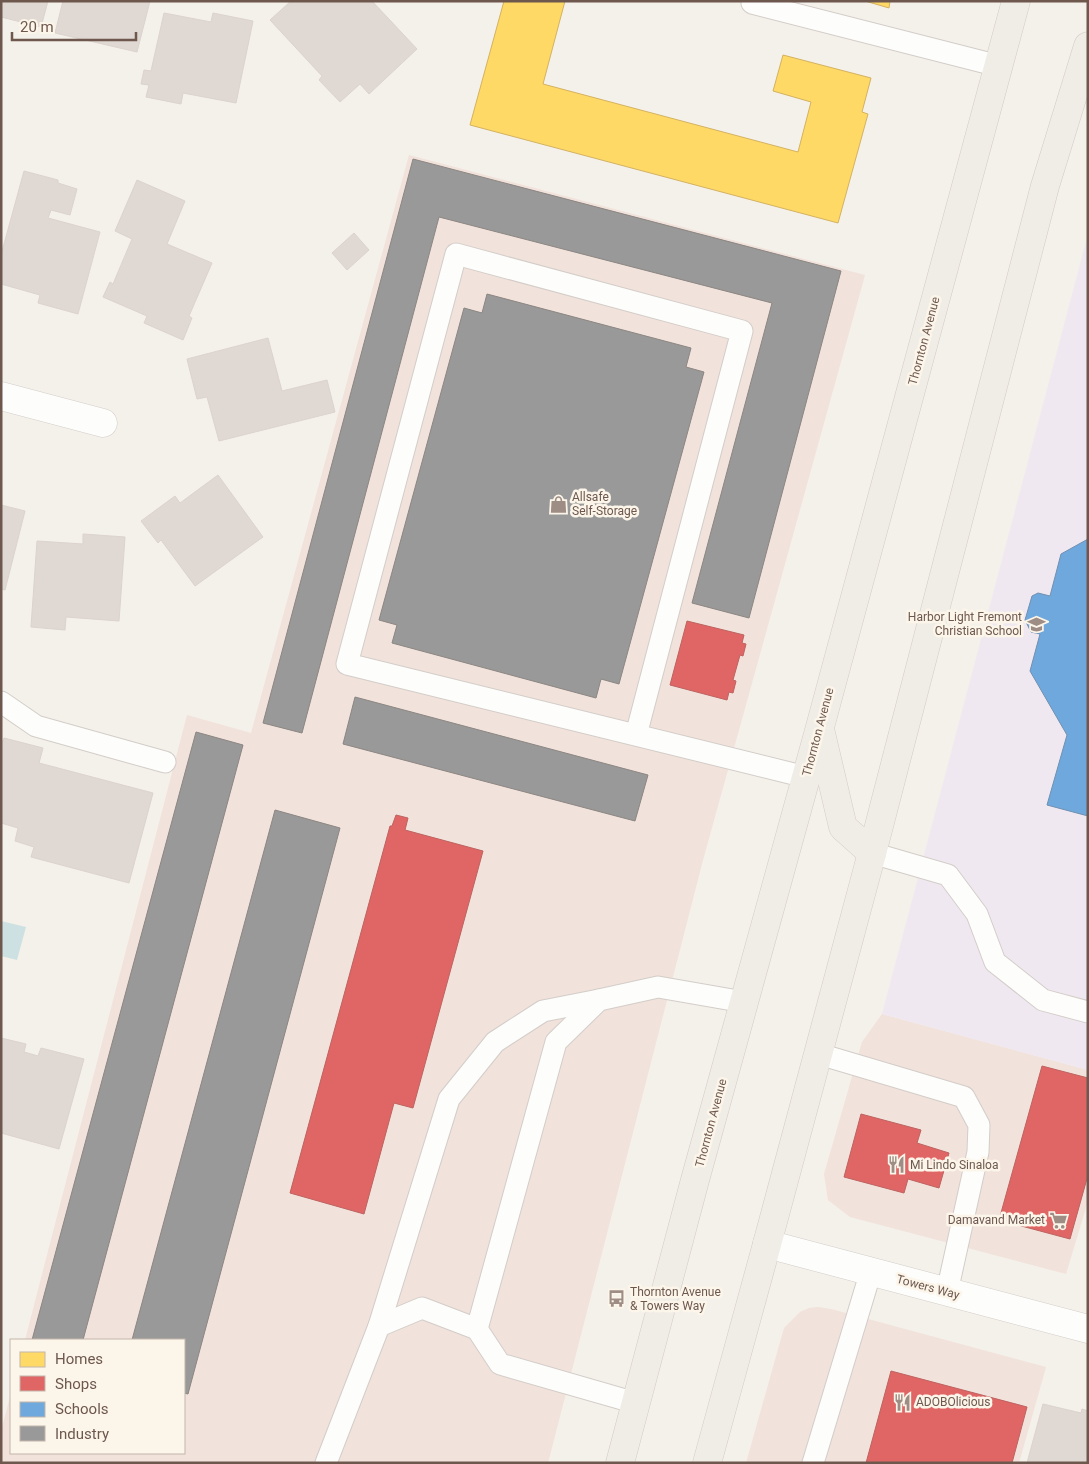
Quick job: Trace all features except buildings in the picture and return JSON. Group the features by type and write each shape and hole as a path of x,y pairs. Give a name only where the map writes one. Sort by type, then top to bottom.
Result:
{"main road":[{"name":"Thornton Avenue","path":"620,1463 1016,1"},
{"path":"707,1463 872,853 1044,186 1086,57"},
{"path":"820,727 843,827 872,853"}],"street":[{"path":"1,396 103,423"},
{"name":"Towers Way","path":"767,1244 1088,1329"}],"lane":[{"path":"752,4 999,66"},
{"path":"636,735 742,330 456,254 348,664 806,777"},
{"path":"1,702 36,726 166,762"},
{"path":"872,853 948,875 977,914 995,962 1043,1000 1088,1012"},
{"path":"326,1463 379,1326 449,1099 495,1042 543,1010 658,987 744,1002"},
{"path":"477,1329 556,1042 599,1000"},
{"path":"818,1054 964,1097 979,1125 978,1152 946,1292"},
{"path":"813,1463 871,1271"},
{"path":"379,1326 422,1308 477,1329 500,1364 636,1404"}],"shaded area":[{"path":"409,155 865,275 703,860 548,1463 1,1463 1,1431 10,1397 10,1454 185,1454 185,1339 25,1339 187,715 251,733"},
{"name":"Harbor Light Fremont Christian School","path":"1088,234 1088,1070 882,1014"},
{"path":"1,921 26,927 17,960 1,956"},
{"path":"882,1014 1088,1070 1088,1201 1066,1274 850,1217 828,1200 824,1174 862,1042"},
{"path":"818,1307 1046,1367 1019,1463 746,1463 784,1328 800,1312"}],"place":[{"name":"Allsafe Self-Storage","path":"558,504"},
{"name":"Harbor Light Fremont Christian School","path":"1036,624"},
{"name":"Mi Lindo Sinaloa","path":"896,1165"},
{"name":"Damavand Market","path":"1059,1220"},
{"name":"Thornton Avenue & Towers Way","path":"616,1299"},
{"name":"ADOBOlicious","path":"902,1402"}]}
